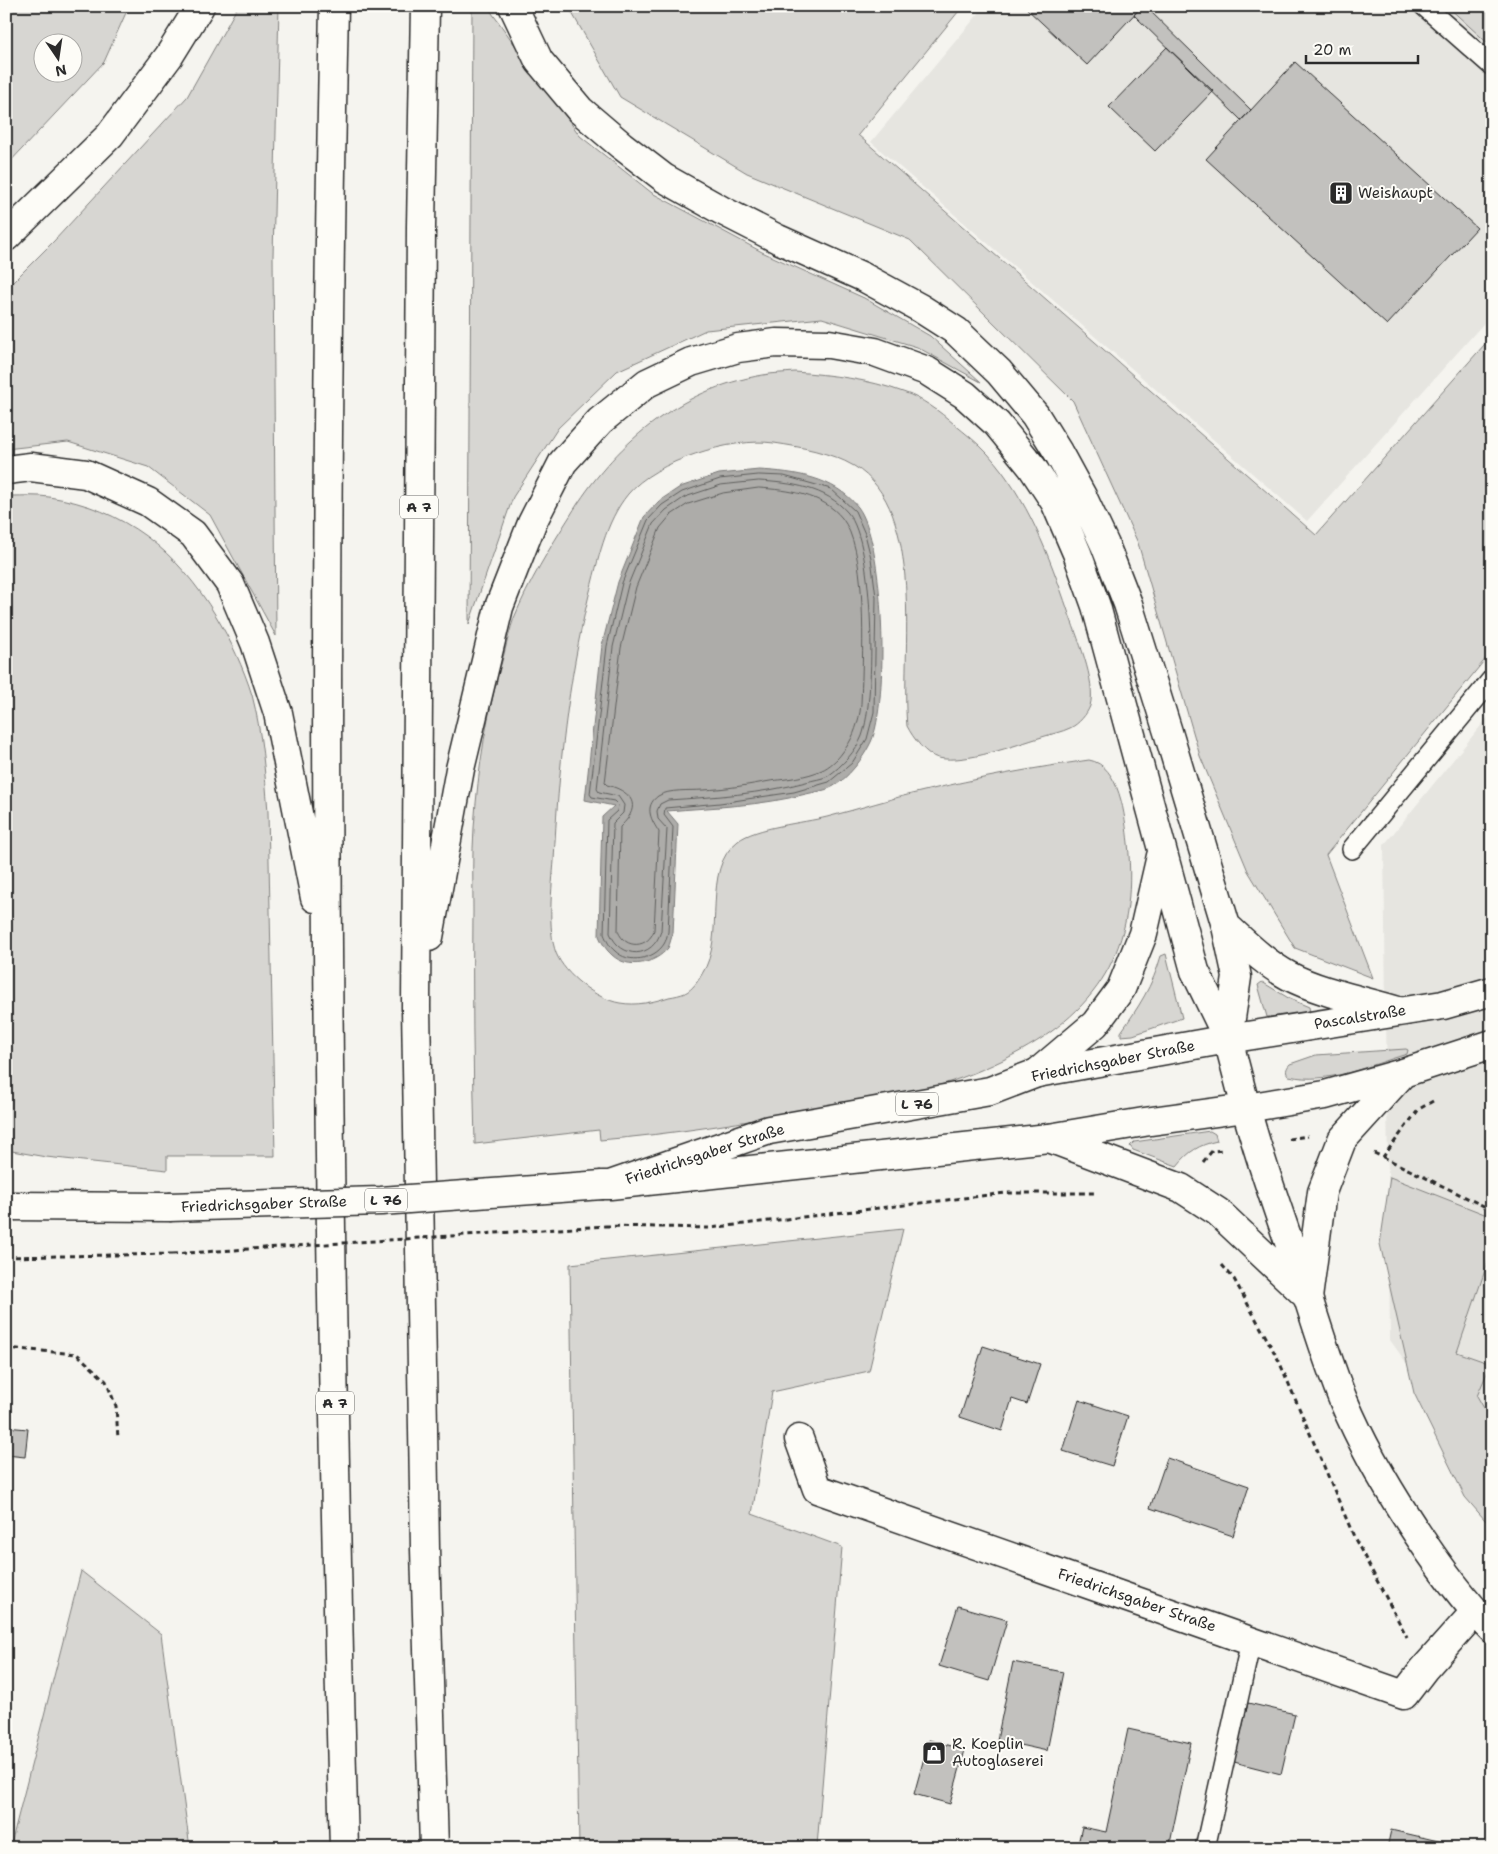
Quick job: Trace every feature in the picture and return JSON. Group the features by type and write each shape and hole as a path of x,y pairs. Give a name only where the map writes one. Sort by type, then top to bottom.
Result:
{"main road":[{"path":"6,237 110,135 169,56 200,6"},
{"name":"A 7","path":"334,6 329,220 327,959 344,1848"},
{"name":"A 7","path":"425,6 421,226 416,1007 425,1549 434,1848"},
{"path":"513,6 540,61 580,110 628,151 664,178 721,210 778,239 863,277 920,308 956,331 999,372 1036,415 1083,498 1128,604 1226,926 1237,977 1228,1038"},
{"path":"416,1007 460,769 499,607 532,523 563,462 600,421 647,383 691,362 738,348 776,343 828,344 875,352 927,372 965,395 997,424 1032,467 1056,502 1096,606 1195,971 1228,1038"},
{"path":"6,470 31,467 86,474 148,502 193,534 230,584 255,643 278,713 327,959"},
{"path":"1037,1073 1095,1024 1121,989 1143,934 1162,852"},
{"path":"1226,926 1256,954 1290,976 1330,992 1398,1011"},
{"name":"Pascalstraße","path":"1228,1038 1443,1005 1492,991"},
{"name":"Friedrichsgaber Straße","path":"606,1185 769,1130 990,1091 1037,1073 1228,1038 1262,1164 1344,1402 1366,1450 1395,1499 1427,1549 1483,1620 1424,1669 1404,1695 817,1489 799,1439"},
{"path":"1246,1108 1325,1095 1403,1073 1492,1044"},
{"name":"Friedrichsgaber Straße","path":"1308,1298 1322,1192 1342,1140 1403,1073"},
{"name":"Friedrichsgaber Straße","path":"6,1206 169,1207 381,1201 606,1185 1049,1138 1144,1122 1246,1108"},
{"name":"Friedrichsgaber Straße","path":"1049,1138 1181,1188 1218,1212 1308,1298"}],"lane":[{"path":"1424,6 1492,66"},
{"path":"1352,849 1492,679"},
{"path":"1205,1848 1251,1640"}],"path":[{"path":"1383,1157 1492,1210"},
{"path":"6,1257 172,1254 605,1226 710,1228 1006,1193 1098,1193"},
{"path":"1216,1258 1234,1279 1279,1361 1355,1539 1424,1669"},
{"path":"6,1348 77,1354 106,1381 116,1406 118,1439"}],"shaded area":[{"path":"6,6 129,6 104,62 6,166"},
{"path":"238,6 279,6 273,256 276,636 210,515 148,467 68,442 6,449 6,289 54,241 187,97"},
{"path":"472,6 487,6 580,136 652,193 762,252 864,298 930,336 981,382 917,347 822,318 706,330 617,371 558,428 513,497 469,624"},
{"path":"568,6 963,6 858,135 1316,535 1492,336 1492,651 1326,855 1373,978 1295,948 1248,871 1200,756 1138,543 1073,401 910,240 747,173 620,97"},
{"path":"985,6 1492,6 1492,314 1307,521 871,142"},
{"path":"1447,6 1492,6 1492,47"},
{"path":"795,372 863,381 910,395 924,401 942,414 988,454 1015,490 1045,549 1085,659 1091,684 1090,706 1085,715 1076,724 1060,732 976,756 949,759 933,756 920,745 907,726 906,586 901,549 893,515 877,487 854,466 845,461 805,448 774,443 757,442 716,448 695,454 656,471 640,482 628,494 613,517 599,555 575,660 558,794 551,895 553,943 560,961 566,970 582,985 611,1001 633,1004 645,1003 685,993 697,982 709,959 713,941 720,869 727,853 738,841 746,836 944,786 1047,766 1089,760 1099,764 1108,771 1123,807 1128,843 1130,881 1126,915 1118,946 1105,974 1087,999 1064,1022 1036,1042 1003,1060 972,1074 940,1085 906,1094 791,1114 655,1134 600,1140 599,1130 475,1144 473,1057 474,828 478,784 488,718 514,618 554,541 587,490 606,466 628,444 651,424 676,407 703,393 732,382 775,373"},
{"path":"44,496 76,503 101,511 125,523 146,537 166,553 201,593 226,634 245,675 252,695 261,738 268,812 275,1156 167,1156 167,1170 46,1157 6,1150 6,497"},
{"path":"1492,712 1492,1483 1390,1340 1384,845"},
{"path":"1166,954 1182,1018 1133,1035 1121,1036 1121,1032 1149,986 1161,956"},
{"path":"1262,982 1290,999 1309,1007 1310,1013 1267,1017 1258,985"},
{"path":"1408,1050 1407,1054 1334,1076 1304,1078 1289,1076 1287,1072 1290,1064 1316,1055"},
{"path":"1210,1131 1215,1134 1217,1141 1195,1149 1177,1166 1133,1150 1130,1146 1134,1142"},
{"path":"1390,1177 1492,1217 1492,1250 1457,1352 1491,1364 1477,1396 1492,1422 1492,1528 1465,1497 1414,1393 1380,1244"},
{"path":"903,1229 869,1371 772,1392 752,1514 842,1547 817,1846 834,1848 579,1848 570,1264"},
{"path":"81,1571 161,1634 190,1848 10,1848"}],"water":[{"path":"759,470 786,472 826,483 848,497 858,507 867,526 874,553 879,586 881,623 882,660 877,722 871,742 860,761 844,779 829,788 755,804 667,811 678,824 673,933 668,948 656,958 633,964 618,960 604,946 599,936 602,817 614,806 585,800 602,645 618,582 644,517 659,501 680,487 719,474"}],"building":[{"path":"1030,6 1142,6 1087,65 1027,9"},
{"path":"1142,6 1145,6 1251,110 1241,120 1134,15"},
{"path":"1167,47 1213,91 1155,151 1109,107"},
{"name":"Weishaupt","path":"1295,62 1477,228 1387,325 1206,159"},
{"path":"983,1346 1040,1364 1027,1404 1012,1399 1002,1431 960,1417"},
{"path":"1079,1400 1128,1416 1112,1466 1063,1451"},
{"path":"6,1427 28,1429 25,1457 6,1455"},
{"path":"1167,1458 1249,1486 1233,1536 1150,1508"},
{"path":"958,1606 1007,1620 989,1681 939,1666"},
{"path":"1013,1662 1063,1672 1047,1751 997,1740"},
{"path":"1248,1703 1295,1714 1281,1774 1234,1762"},
{"path":"1128,1729 1191,1743 1169,1848 1077,1848 1082,1827 1106,1832"},
{"path":"929,1740 965,1750 950,1804 914,1794"},
{"path":"1391,1830 1447,1843 1446,1848 1387,1848"}],"place":[{"name":"Weishaupt","path":"1341,193"},
{"name":"R. Koeplin Autoglaserei","path":"934,1753"}]}
